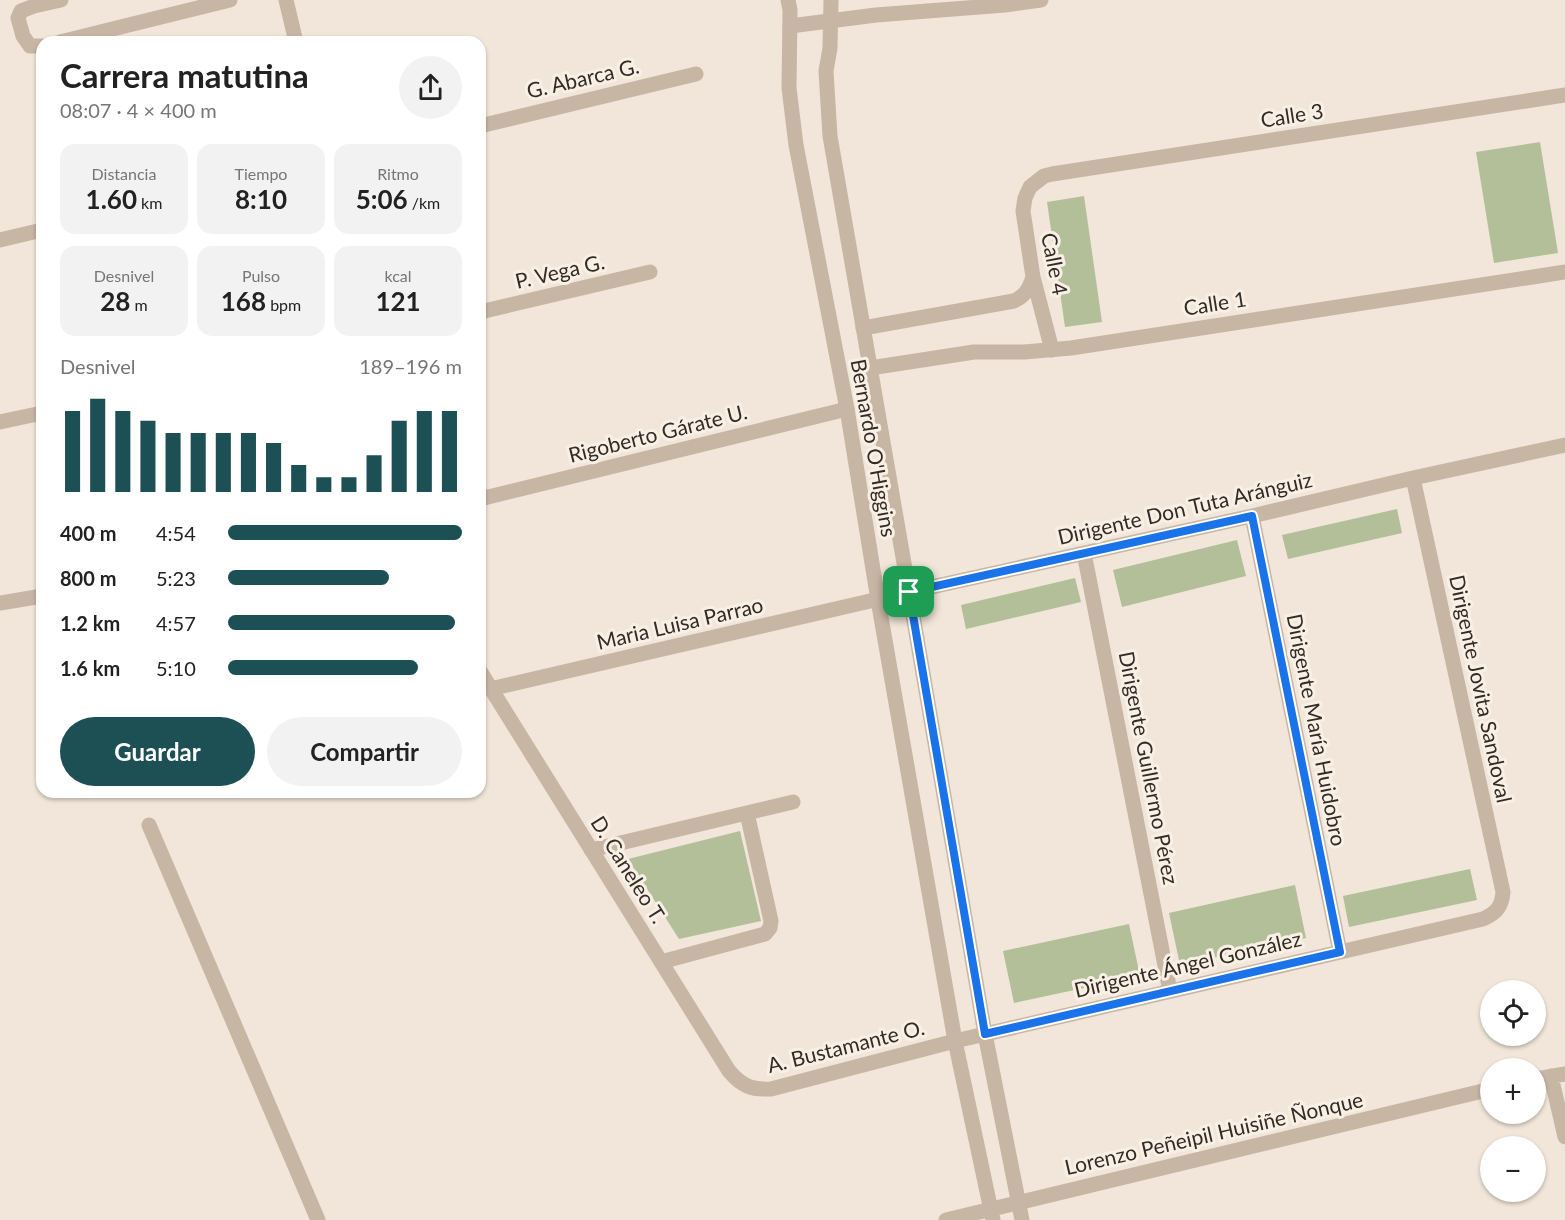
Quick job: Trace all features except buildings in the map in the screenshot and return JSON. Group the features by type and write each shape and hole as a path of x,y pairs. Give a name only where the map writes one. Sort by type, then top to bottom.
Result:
{"street":[{"path":"36,46 30,46 22,36 18,18 21,11 61,0"},
{"path":"84,36 230,0"},
{"path":"286,0 295,36"},
{"name":"Bernardo O'Higgins","path":"788,0 790,10 789,88 792,116 847,409 955,1041 992,1215"},
{"name":"Bernardo O'Higgins","path":"831,0 832,21 826,71 830,136 985,1034 1022,1220"},
{"path":"790,26 876,15 1041,0"},
{"name":"G. Abarca G.","path":"486,125 696,74"},
{"name":"Calle 3","path":"1030,187 1044,176 1052,174 1565,95"},
{"name":"Calle 4","path":"1030,187 1023,211 1033,277 1052,350"},
{"path":"0,240 36,231"},
{"name":"Calle 1","path":"870,368 974,352 1052,350 1565,272"},
{"name":"P. Vega G.","path":"486,311 650,273"},
{"path":"863,328 1014,301 1026,292 1033,277"},
{"name":"Rigoberto Gárate U.","path":"486,498 847,409"},
{"path":"0,422 36,413"},
{"name":"Dirigente Don Tuta Aránguiz","path":"878,600 1565,445"},
{"name":"Dirigente Jovita Sandoval","path":"1413,478 1503,892 1498,909"},
{"name":"Dirigente María Huidobro","path":"1252,516 1340,952"},
{"name":"Dirigente Guillermo Pérez","path":"1084,553 1170,991"},
{"path":"0,603 36,597"},
{"name":"Maria Luisa Parrao","path":"490,689 878,600"},
{"name":"D. Caneleo T.","path":"486,682 729,1071 747,1087"},
{"path":"591,850 794,802"},
{"path":"661,962 765,934 770,928 771,921 747,813"},
{"path":"149,825 318,1220"},
{"name":"Dirigente Ángel González","path":"955,1041 1483,919 1498,909"},
{"name":"A. Bustamante O.","path":"747,1087 771,1089 955,1041"},
{"path":"1551,1076 1565,1137"},
{"name":"Lorenzo Peñeipil Huisiñe Ñonque","path":"946,1220 992,1215 1018,1202 1480,1092"}],"green space":[{"path":"1540,142 1558,253 1494,263 1476,152"},
{"path":"1084,196 1102,322 1065,327 1047,202"},
{"path":"1397,509 1402,533 1288,559 1282,535"},
{"path":"1237,540 1246,576 1122,607 1113,570"},
{"path":"1075,578 1081,602 966,629 961,605"},
{"path":"740,831 761,921 679,939 628,859"},
{"path":"1470,869 1477,900 1349,927 1343,896"},
{"path":"1295,885 1306,938 1180,965 1169,913"},
{"path":"1129,924 1140,976 1014,1003 1003,951"}],"route":[{"path":"1252,516 1340,952 985,1034 909,592 1252,516"}]}
